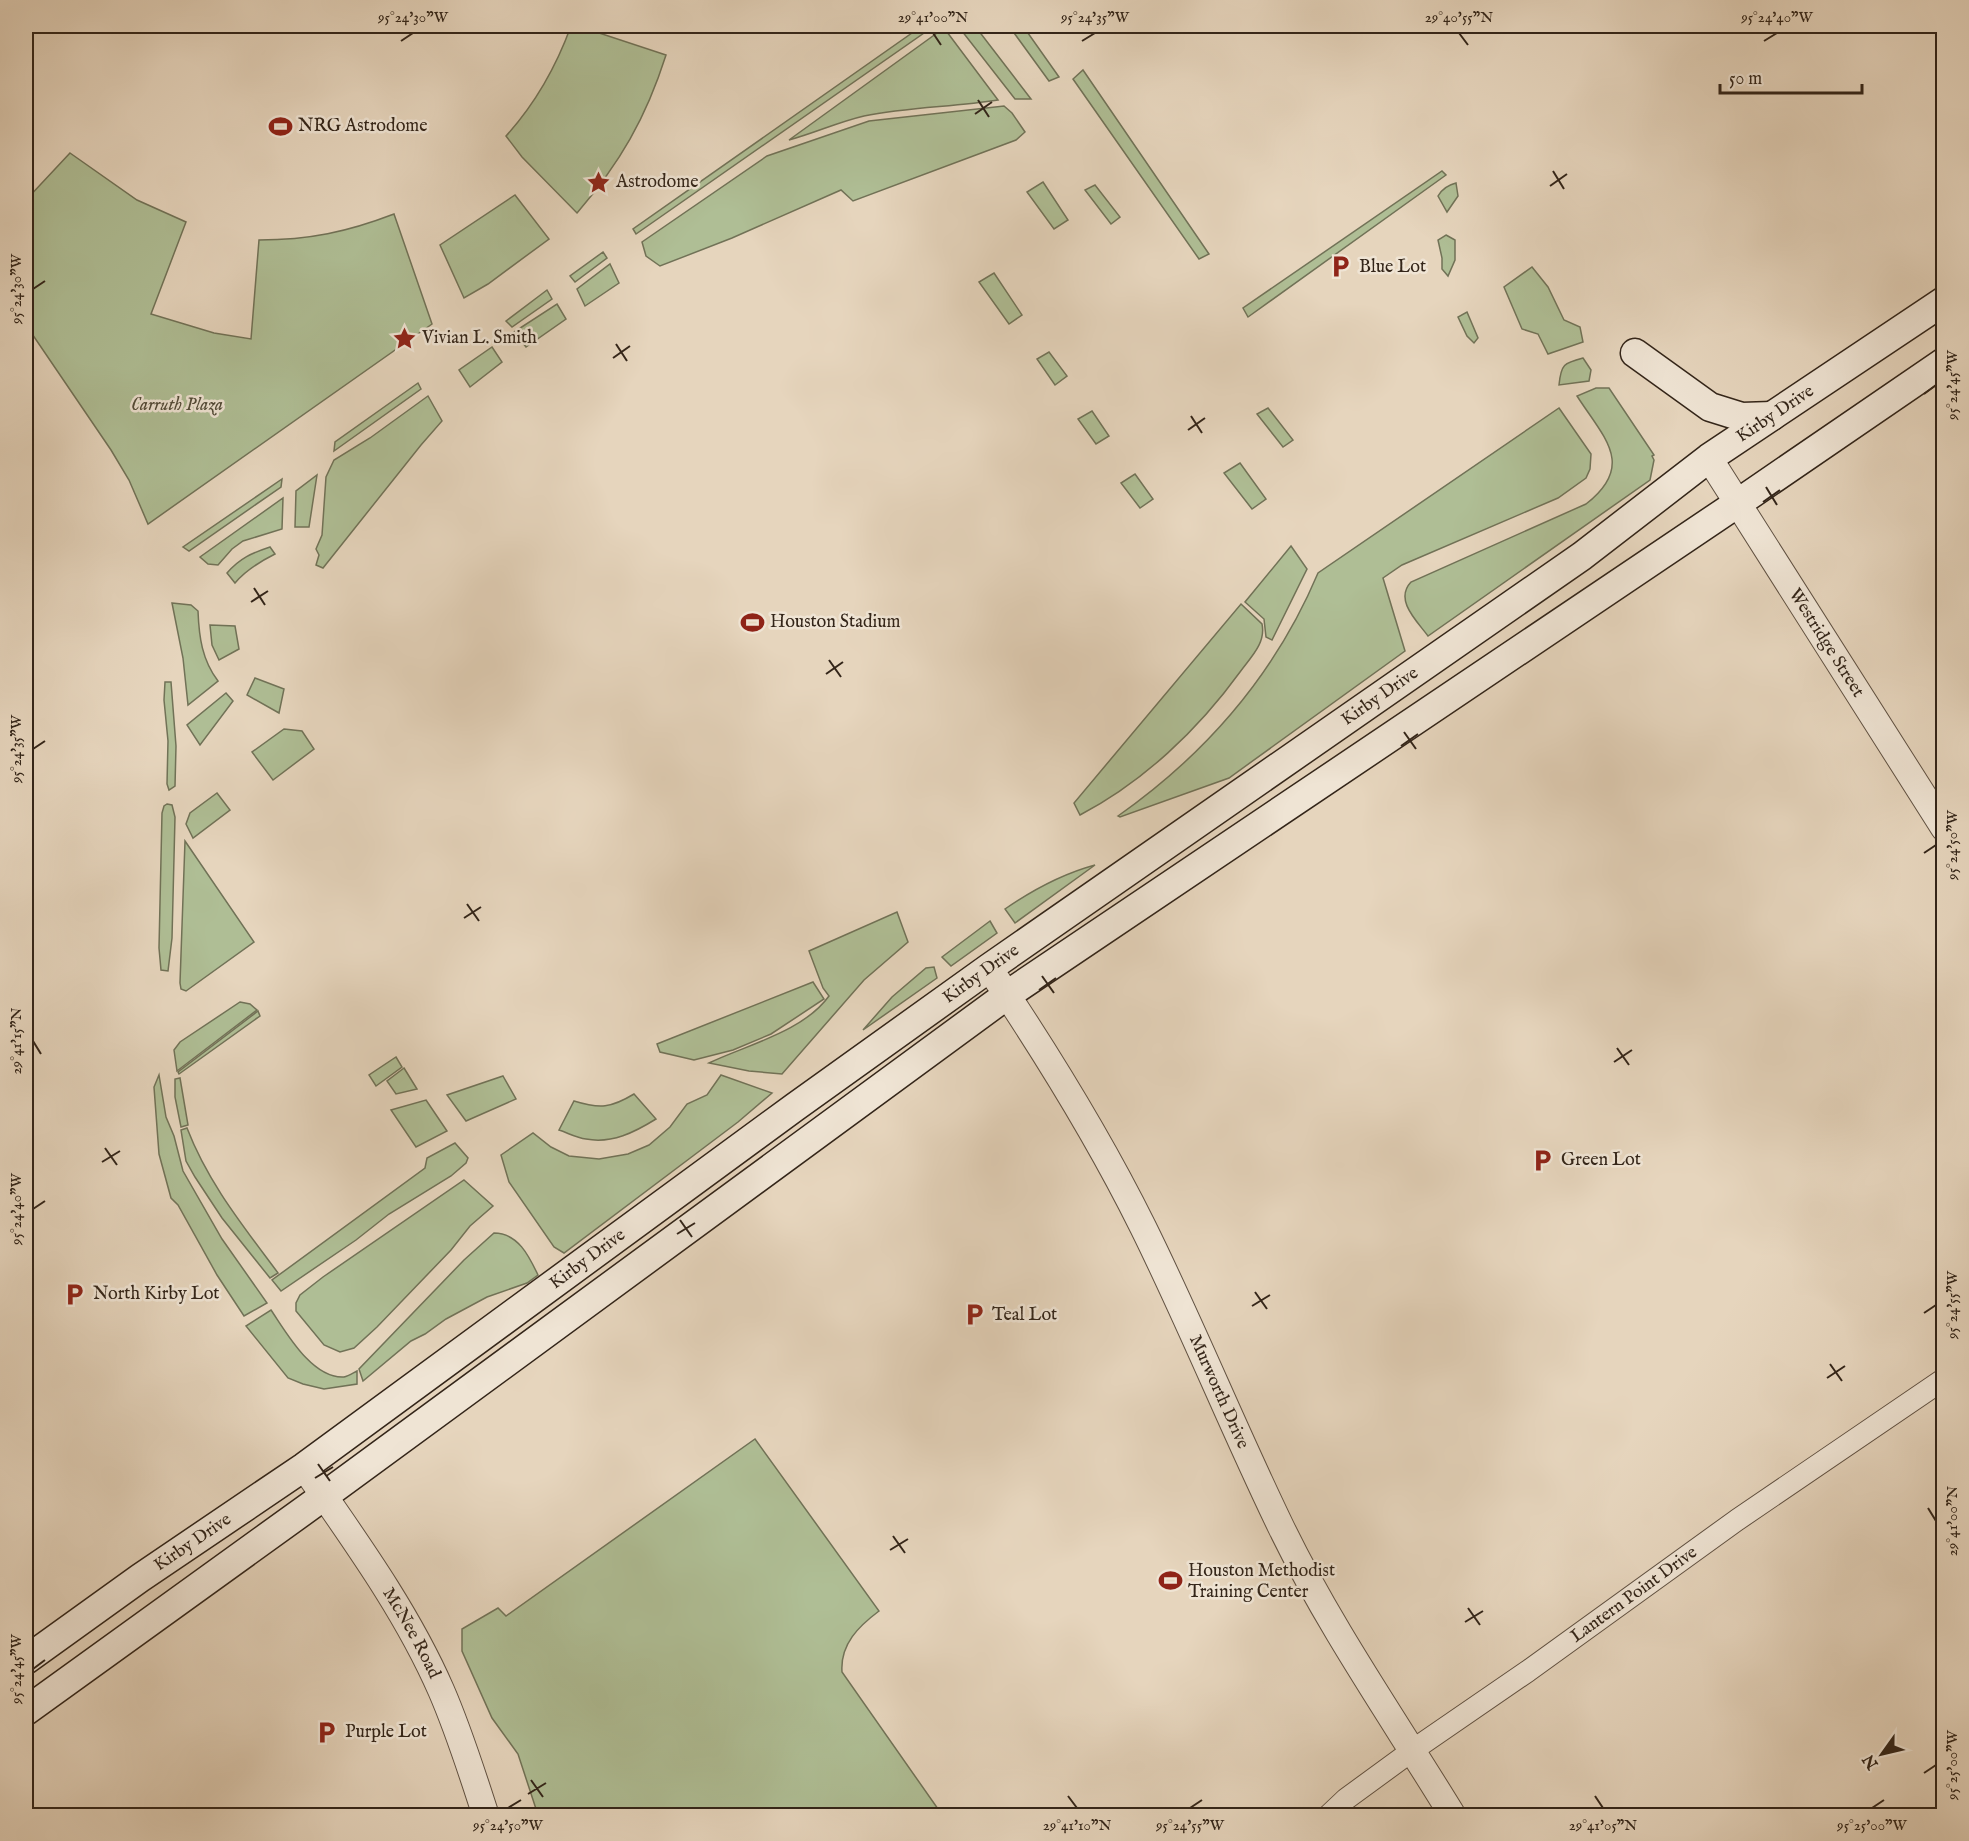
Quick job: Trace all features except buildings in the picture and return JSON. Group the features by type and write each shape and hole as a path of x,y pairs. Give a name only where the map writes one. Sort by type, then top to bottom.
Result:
{"main road":[{"name":"Kirby Drive","path":"26,1659 140,1578 304,1467 989,968 1582,556 1709,458 1944,301"},
{"path":"1635,353 1710,407 1742,417 1772,416"},
{"name":"Kirby Drive","path":"26,1711 324,1496 1007,995 1944,362"},
{"path":"1303,751 1323,781"},
{"path":"643,1219 664,1247"}],"street":[{"name":"Westridge Street","path":"1709,458 1944,828"},
{"name":"Murworth Drive","path":"989,968 1071,1093 1107,1156 1182,1310 1282,1529 1344,1640 1453,1815"},
{"name":"Lantern Point Drive","path":"1328,1815 1413,1750 1538,1664 1737,1520 1944,1379"},
{"name":"McNee Road","path":"304,1467 383,1584 414,1636 441,1688 462,1741 486,1815"}],"green space":[{"path":"571,26 578,26 666,55 650,99 630,139 619,158 577,213 522,157 506,136 527,111 544,84"},
{"path":"922,26 934,26 636,234 633,229"},
{"path":"958,26 975,26 1031,99 1015,99"},
{"path":"1009,26 1023,26 1059,77 1049,81"},
{"path":"944,28 998,100 864,116 789,140"},
{"path":"1083,70 1209,254 1199,259 1073,79"},
{"path":"1004,106 1012,113 1025,132 1016,140 853,201 841,190 732,238 660,266 646,256 642,242 767,156 869,121"},
{"name":"Carruth Plaza","path":"70,153 137,200 186,222 151,314 214,333 251,339 259,240 328,234 394,214 432,324 148,524 129,480 111,450 26,325 26,200"},
{"path":"1442,171 1446,175 1248,317 1243,308"},
{"path":"1043,182 1068,220 1054,229 1027,192"},
{"path":"1456,183 1458,196 1447,212 1438,196 1441,191"},
{"path":"1095,185 1120,217 1111,224 1085,190"},
{"path":"515,195 549,239 488,284 464,298 440,245"},
{"path":"1446,235 1455,240 1455,260 1448,276 1442,269 1438,240"},
{"path":"603,252 607,258 575,282 570,276"},
{"path":"610,264 619,283 585,306 577,289"},
{"path":"1532,267 1548,287 1564,320 1580,327 1583,342 1548,354 1538,334 1522,329 1504,287"},
{"path":"994,273 1022,315 1009,324 979,282"},
{"path":"547,290 552,299 512,327 506,321"},
{"path":"557,304 566,319 526,347 514,332"},
{"path":"1467,312 1478,338 1474,343 1467,336 1458,317"},
{"path":"492,347 502,362 470,387 459,370"},
{"path":"1049,352 1067,376 1055,385 1037,359"},
{"path":"1583,358 1591,370 1589,381 1559,385 1562,369 1568,363"},
{"path":"418,383 421,389 334,451 335,442"},
{"path":"1596,388 1609,388 1654,455 1652,456 1654,460 1650,480 1428,636 1413,617 1406,603 1406,589 1411,582 1586,504 1601,490 1609,477 1612,464 1610,451 1605,438 1577,396"},
{"path":"428,396 442,421 323,568 316,565 319,555 316,549 322,535 326,477 334,460 370,438"},
{"path":"1268,408 1293,440 1283,447 1257,414"},
{"path":"1559,408 1591,454 1590,469 1586,478 1558,498 1402,565 1383,578 1405,651 1229,778 1118,816 1180,766 1235,710 1281,645 1318,573"},
{"path":"1092,411 1109,436 1096,444 1078,419"},
{"path":"1240,463 1266,499 1252,509 1224,473"},
{"path":"1135,474 1153,499 1140,508 1121,483"},
{"path":"317,475 309,527 295,527 296,491"},
{"path":"282,479 281,487 189,551 183,547"},
{"path":"283,498 282,529 243,541 232,549 218,565 208,564 200,557"},
{"path":"1291,546 1307,569 1272,640 1266,637 1264,619 1245,602"},
{"path":"270,547 275,554 253,567 235,583 227,573 237,563"},
{"path":"172,603 191,605 198,611 202,648 208,665 218,681 188,705 183,658"},
{"path":"1241,604 1262,624 1263,631 1260,644 1249,661 1206,714 1168,753 1126,787 1080,815 1074,803"},
{"path":"210,625 235,626 239,649 219,660 212,645"},
{"path":"255,678 284,689 279,713 247,695"},
{"path":"165,682 171,682 176,746 175,786 169,790 167,784 168,741 164,700"},
{"path":"226,693 233,701 200,745 187,725"},
{"path":"284,729 302,731 314,749 273,780 252,752"},
{"path":"217,793 230,810 193,838 186,824 190,813"},
{"path":"167,804 172,805 175,817 172,938 168,971 161,970 159,948 162,813"},
{"path":"185,841 254,942 186,991 181,989 180,983"},
{"path":"1095,865 1015,923 1005,909 1048,883"},
{"path":"897,912 908,942 864,980 782,1074 749,1071 709,1063 789,1028 818,1008 829,996 823,988 809,951"},
{"path":"990,921 997,933 951,966 942,957"},
{"path":"934,967 937,978 863,1030 892,997 926,968"},
{"path":"813,982 824,999 771,1034 733,1050 694,1060 660,1052 657,1044"},
{"path":"240,1002 250,1004 257,1010 177,1071 174,1050 180,1042"},
{"path":"258,1011 260,1016 179,1074 178,1072"},
{"path":"396,1057 402,1067 376,1086 369,1075"},
{"path":"404,1068 417,1089 396,1094 387,1081"},
{"path":"159,1075 166,1117 174,1136 183,1171 222,1239 267,1303 244,1316 217,1275 178,1205 171,1198 159,1154 154,1087"},
{"path":"721,1075 772,1093 738,1122 564,1253 554,1247 509,1182 501,1155 533,1133 551,1147 569,1156 599,1159 628,1154 649,1145 670,1127 687,1104 707,1095"},
{"path":"503,1076 516,1099 466,1121 447,1095"},
{"path":"180,1078 188,1125 181,1127 175,1097 175,1079"},
{"path":"634,1094 656,1119 631,1132 605,1140 579,1138 559,1130 574,1101 605,1106"},
{"path":"426,1100 447,1131 416,1147 391,1110"},
{"path":"187,1128 216,1186 278,1273 270,1278 222,1218 186,1161 181,1130"},
{"path":"455,1143 468,1158 466,1163 451,1176 389,1214 356,1240 281,1291 272,1280 425,1168 427,1158"},
{"path":"464,1180 493,1206 470,1226 451,1250 354,1348 340,1352 324,1345 296,1311 296,1303 300,1295"},
{"path":"494,1233 516,1241 526,1253 538,1275 527,1283 487,1297 446,1319 411,1341 363,1381 359,1369 464,1260"},
{"path":"271,1310 292,1341 311,1362 332,1376 344,1377 357,1371 357,1384 324,1389 288,1378 246,1326"},
{"path":"755,1439 879,1611 852,1637 844,1653 842,1672 938,1809 947,1815 538,1815 518,1754 492,1718 462,1651 462,1629 498,1608 506,1616"}],"place":[{"name":"NRG Astrodome","path":"280,126"},
{"name":"Astrodome","path":"598,182"},
{"name":"Blue Lot","path":"1341,267"},
{"name":"Vivian L. Smith","path":"404,338"},
{"name":"Houston Stadium","path":"752,622"},
{"name":"Green Lot","path":"1543,1160"},
{"name":"North Kirby Lot","path":"75,1294"},
{"name":"Teal Lot","path":"974,1315"},
{"name":"Houston Methodist Training Center","path":"1170,1581"},
{"name":"Purple Lot","path":"327,1732"}]}
